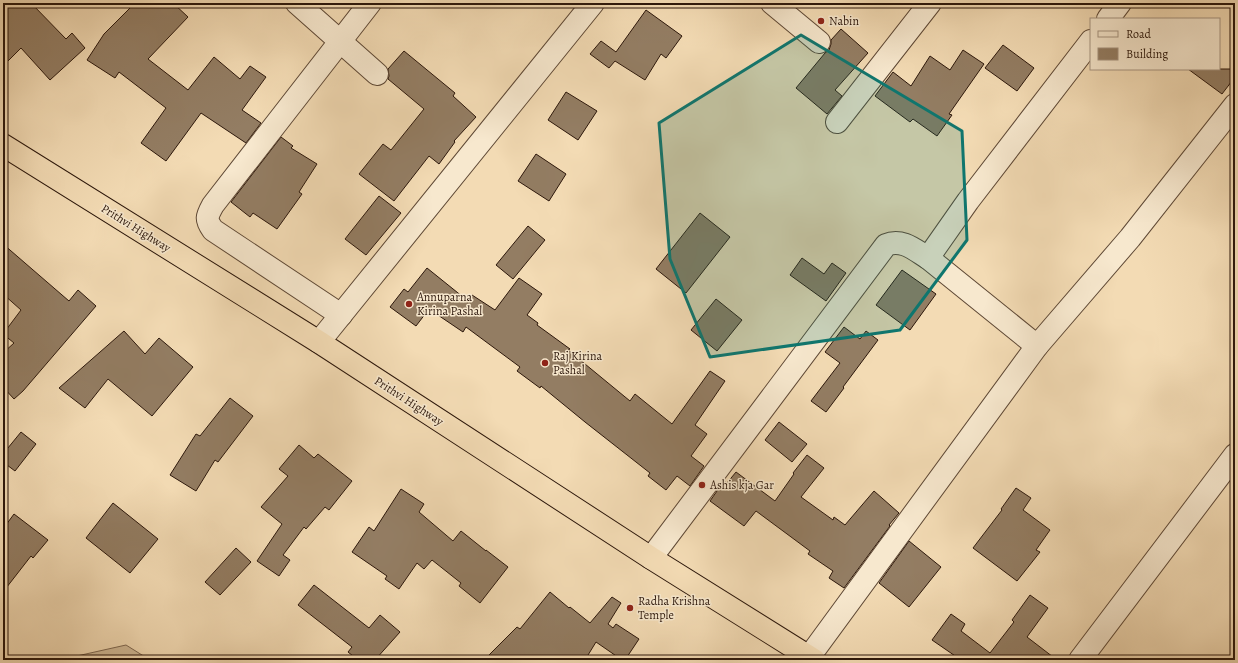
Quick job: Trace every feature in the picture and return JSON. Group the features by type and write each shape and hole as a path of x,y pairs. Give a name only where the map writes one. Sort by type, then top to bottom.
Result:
{"highway":[{"name":"Prithvi Highway","path":"3,145 319,342 651,558 811,658"}],"street":[{"path":"297,3 377,74"},
{"path":"341,315 213,230 208,223 208,216 213,205 370,3"},
{"path":"319,342 593,3"},
{"path":"838,122 930,3"},
{"path":"1109,18 1120,3"},
{"path":"774,4 819,42"},
{"path":"928,258 968,201 1090,42"},
{"path":"811,658 1037,346 1130,238 1235,105"},
{"path":"651,558 886,244 893,242 904,244 928,258 1037,346"},
{"path":"1080,660 1235,455"}],"highlighted area":[{"path":"801,35 962,131 967,240 900,330 710,357 670,259 659,123"}],"shaded area":[{"path":"126,645 150,660 59,660"}],"building":[{"path":"3,3 31,3 66,39 72,33 85,48 50,80 21,48 3,66"},
{"path":"135,3 173,3 188,17 148,59 188,90 214,57 240,79 250,66 266,77 242,110 261,123 246,143 201,113 166,161 141,143 166,108 119,72 115,78 87,60 104,34"},
{"path":"646,10 682,36 666,58 661,54 645,80 615,61 609,68 590,54 601,41 616,52"},
{"path":"841,29 868,53 835,90 842,96 827,114 796,88 829,50 831,40"},
{"path":"1003,45 1034,68 1017,91 985,68"},
{"path":"963,50 984,64 949,114 952,115 937,136 913,119 910,122 875,96 893,72 911,86 930,56 950,70"},
{"path":"404,51 455,93 453,96 476,117 454,141 455,142 439,164 429,156 394,201 359,174 383,144 391,150 424,109 388,79 388,69"},
{"path":"1235,69 1235,77 1222,94 1189,70"},
{"path":"566,92 597,111 578,140 548,120"},
{"path":"281,137 293,146 291,148 317,164 299,192 302,194 277,229 253,213 250,217 231,202"},
{"path":"536,154 566,174 549,201 518,181"},
{"path":"379,196 401,213 366,255 345,239"},
{"path":"700,213 730,237 686,293 656,269"},
{"path":"528,226 545,240 513,279 496,265"},
{"path":"3,244 69,301 78,290 96,306 23,391 14,399 3,387 3,353 14,343 3,334 21,310 3,294"},
{"path":"802,258 824,274 832,263 846,273 826,301 790,275"},
{"path":"427,268 468,301 472,295 495,310 519,278 542,294 527,315 538,323 537,325 570,349 568,350 630,401 635,394 672,424 710,371 725,381 695,425 707,434 691,456 704,466 690,486 677,476 666,490 648,476 650,473 541,386 540,388 517,371 520,367 466,327 463,332 429,309 416,326 390,307 404,289 408,292"},
{"path":"902,270 936,294 910,330 876,305"},
{"path":"716,299 742,320 717,351 691,330"},
{"path":"844,327 860,339 866,331 878,340 826,412 811,401 840,363 825,352"},
{"path":"124,331 145,354 159,338 193,367 152,416 108,379 85,408 59,388"},
{"path":"230,398 253,416 218,462 215,460 196,491 170,475 196,434 200,436"},
{"path":"779,422 807,444 792,462 765,440"},
{"path":"21,432 36,444 15,471 3,462 3,454"},
{"path":"299,445 314,458 318,454 352,481 329,510 325,507 306,529 304,527 283,555 290,560 279,576 257,561 282,524 261,507 288,476 279,469"},
{"path":"807,455 824,468 801,497 833,520 834,517 845,525 874,491 899,513 844,588 829,578 833,571 808,554 810,551 756,511 744,526 710,501 724,481 727,483 736,472 775,501 794,474 793,473"},
{"path":"1016,488 1031,498 1023,510 1050,530 1036,550 1040,552 1017,581 973,548 1002,510 1001,509"},
{"path":"401,489 424,504 419,512 453,541 461,531 508,567 480,603 459,586 461,583 432,560 424,569 417,563 399,589 385,579 387,576 352,552 369,527 374,531"},
{"path":"113,503 158,539 130,573 86,538"},
{"path":"14,514 48,540 33,558 31,556 3,592 3,529"},
{"path":"909,541 941,567 909,607 879,583"},
{"path":"236,548 251,562 220,595 205,582"},
{"path":"314,585 369,628 380,615 400,632 375,660 358,660 348,652 352,647 298,605"},
{"path":"550,592 590,623 612,597 621,603 608,624 613,628 616,624 639,639 625,660 622,660 596,642 585,660 484,660 517,627 520,629"},
{"path":"1030,595 1048,608 1027,637 1057,660 961,660 932,640 951,614 965,624 961,631 990,653 1014,622 1012,620"}],"place":[{"name":"Nabin","path":"821,21"},
{"name":"Annuparna Kirina Pashal","path":"409,304"},
{"name":"Raj Kirina Pashal","path":"545,363"},
{"name":"Ashis kja Gar","path":"702,485"},
{"name":"Radha Krishna Temple","path":"630,608"}]}
